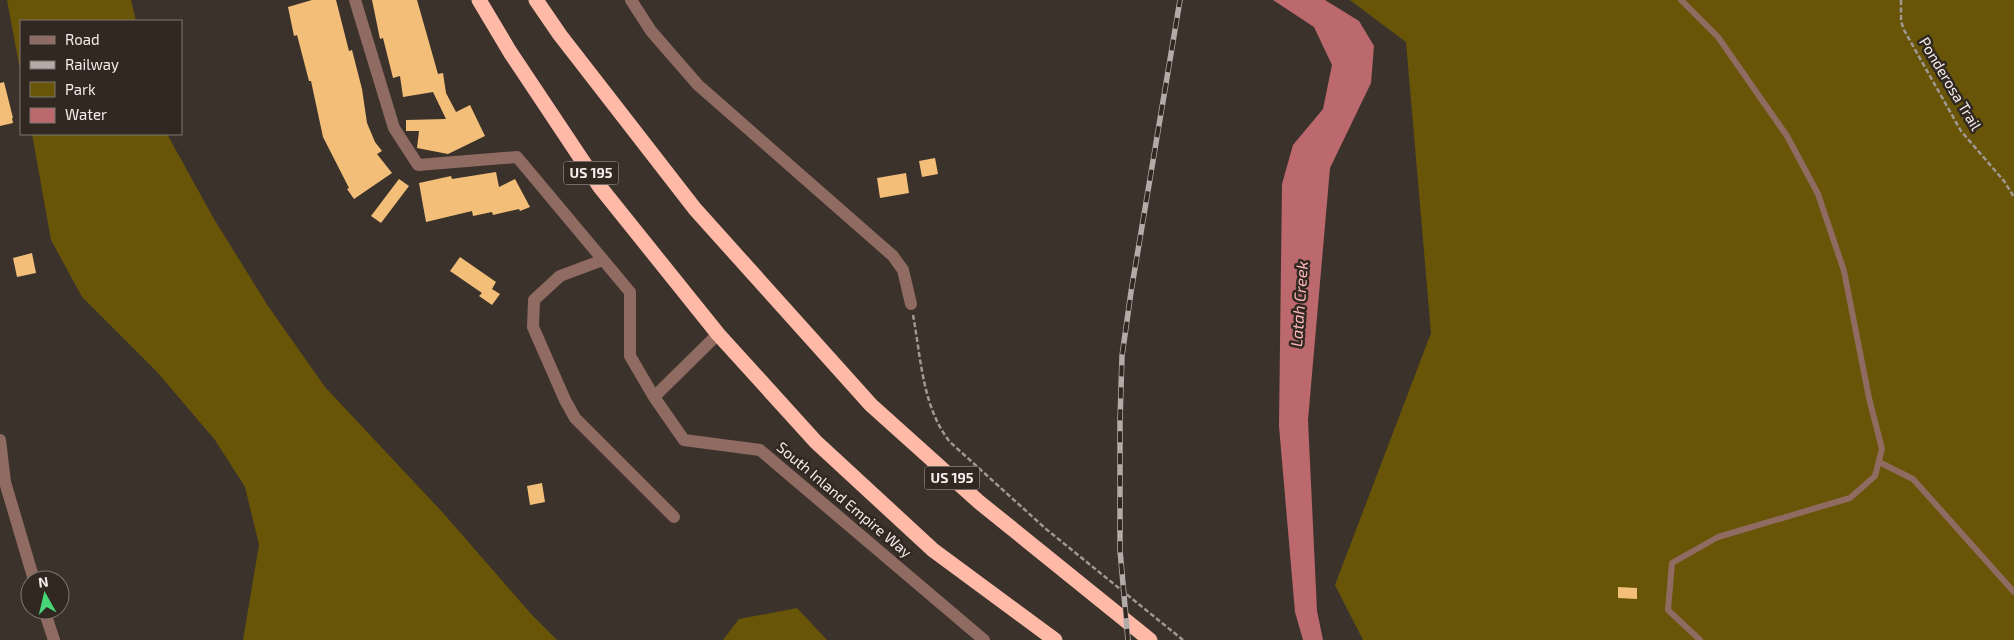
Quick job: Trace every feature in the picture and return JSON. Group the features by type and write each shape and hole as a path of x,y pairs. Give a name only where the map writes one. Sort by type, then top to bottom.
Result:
{"highway":[{"name":"US 195","path":"479,0 510,52 600,187 718,334 816,442 933,550 1056,640"},
{"name":"US 195","path":"536,0 560,35 694,209 871,405 979,502 1150,640"}],"street":[{"name":"South Inland Empire Way","path":"355,0 394,128 418,165 517,157 630,292 630,356 684,440 760,450 984,640"},
{"path":"631,0 651,31 698,84 893,256 903,270 911,304"},
{"path":"603,260 560,276 534,300 533,326 565,400 575,418 674,517"},
{"path":"654,396 718,334"},
{"path":"0,440 5,482 31,570"},
{"path":"47,620 54,640"}],"lane":[{"path":"1681,0 1718,37 1787,136 1818,194 1844,271 1869,398 1882,449 1875,476 1850,498 1718,537 1672,563 1668,610 1700,640"},
{"path":"1879,462 1913,479 2014,592"}],"path":[{"name":"Ponderosa Trail","path":"1901,0 1901,21 1904,30 1961,131 2004,181 2014,197"},
{"path":"911,304 932,411 940,428 950,442 1046,529 1183,640"}],"green space":[{"path":"7,0 131,0 136,20 20,20 20,70"},
{"path":"1350,0 2014,0 2014,640 1363,640 1335,585 1431,333 1406,42"},
{"path":"32,135 168,135 214,219 268,306 325,387 444,514 532,615 557,640 243,640 259,545 245,487 215,440 158,373 82,297 51,240"},
{"path":"797,608 827,640 723,640 739,619"}],"water":[{"name":"Latah Creek","path":"1273,0 1325,0 1359,21 1374,46 1371,83 1330,168 1308,420 1317,611 1323,640 1303,640 1295,612 1279,426 1282,184 1293,145 1323,109 1332,65 1314,27"}],"building":[{"path":"312,0 336,0 349,51 352,50 362,89 367,123 375,142 382,151 377,154 392,173 354,199 347,189 349,188 323,137 311,81 309,81 297,35 294,36 288,7"},
{"path":"372,0 417,0 438,74 443,73 446,93 456,112 470,105 485,136 448,154 417,148 419,131 406,131 406,120 446,119 433,92 403,97 400,76 393,78 383,38 380,39"},
{"path":"4,82 13,123 0,126 0,83"},
{"path":"935,158 938,174 922,177 919,161"},
{"path":"496,172 499,187 515,179 530,207 520,211 519,209 493,215 492,212 473,216 472,211 426,222 419,183 451,176 452,179"},
{"path":"906,173 909,193 880,198 877,178"},
{"path":"399,179 409,186 381,223 371,216"},
{"path":"32,253 36,273 17,277 13,258"},
{"path":"460,257 496,282 492,289 500,294 492,305 479,296 482,293 450,271"},
{"path":"542,483 545,502 530,505 527,486"},
{"path":"1618,587 1637,588 1637,599 1618,598"}],"railway":[{"path":"1128,640 1120,550 1122,356 1180,0"}]}
